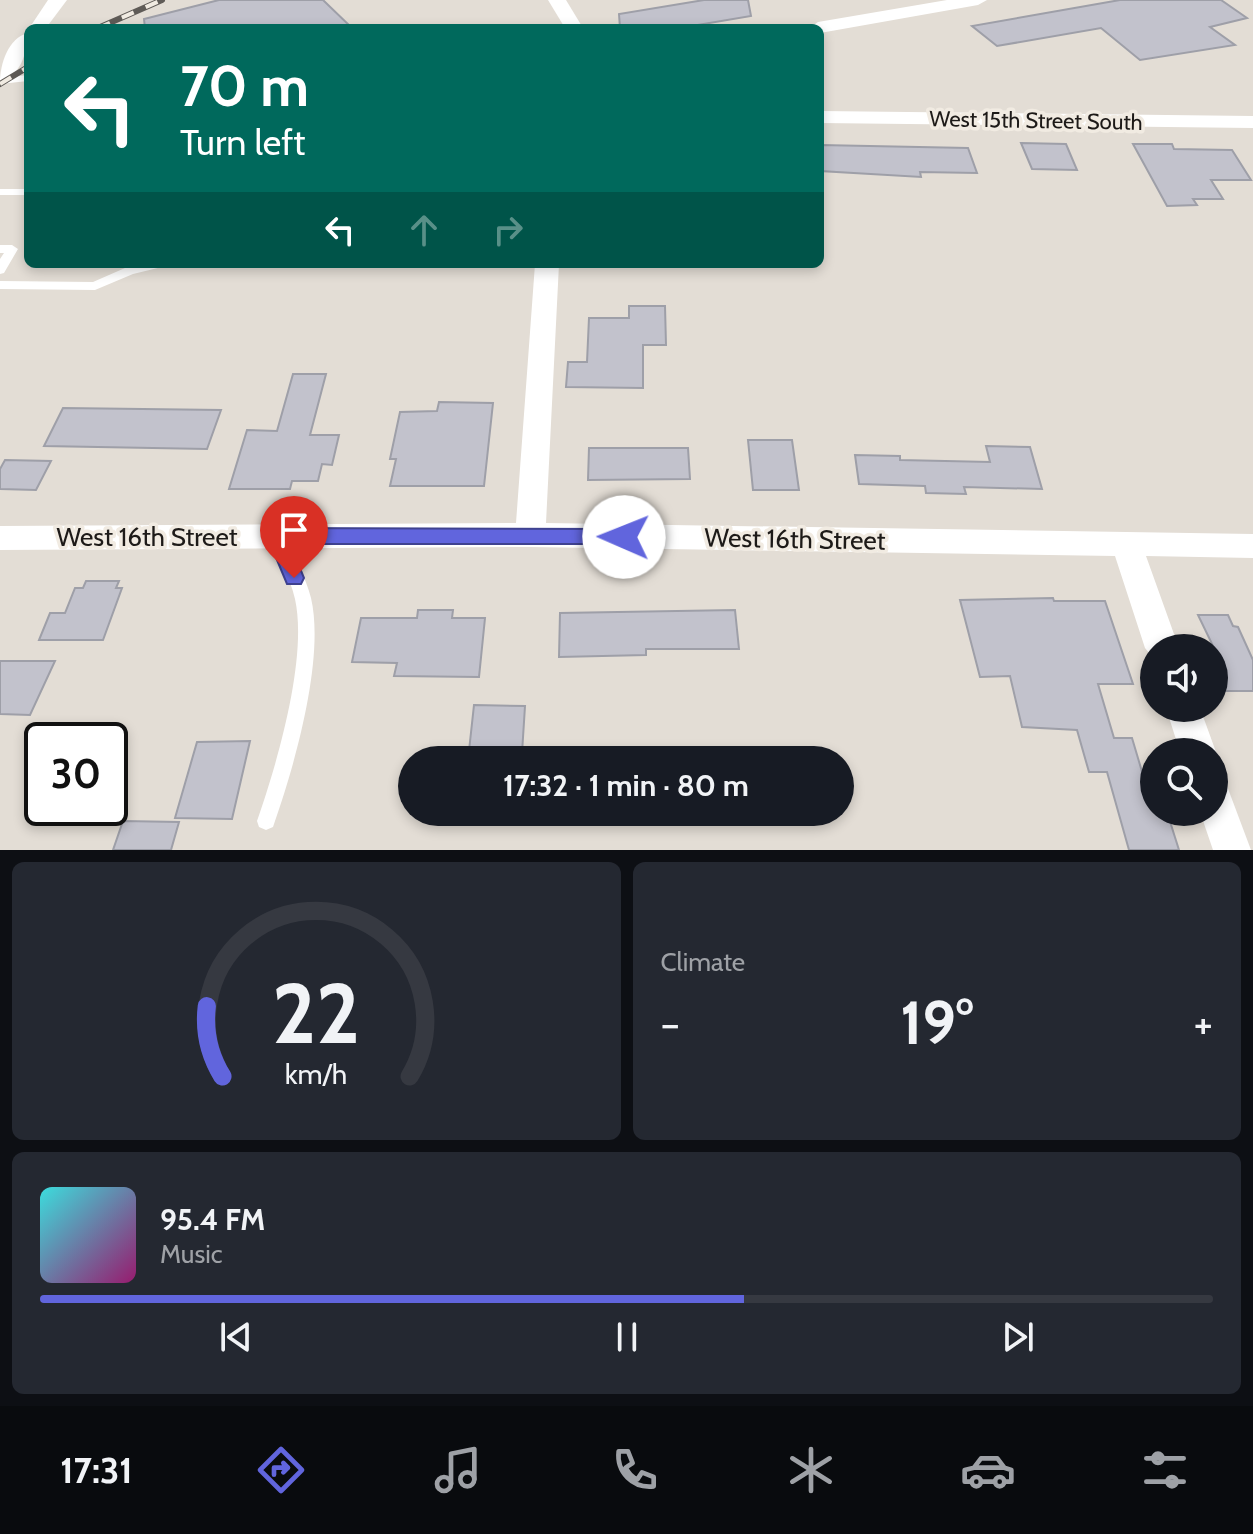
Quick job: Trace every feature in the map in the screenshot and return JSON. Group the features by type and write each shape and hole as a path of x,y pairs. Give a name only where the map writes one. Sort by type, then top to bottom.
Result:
{"street":[{"path":"39,24 58,0"},
{"path":"557,0 572,24"},
{"path":"824,27 978,0"},
{"path":"0,79 24,45"},
{"name":"West 15th Street South","path":"824,117 1253,122"},
{"path":"530,535 547,268"},
{"name":"West 16th Street","path":"0,538 530,535 1253,546"},
{"path":"1126,544 1157,634"},
{"path":"1224,826 1232,850"}],"lane":[{"path":"0,79 24,78"},
{"path":"0,192 24,192"},
{"path":"0,270 6,249"},
{"path":"0,285 95,286 141,268"},
{"path":"266,821 283,777 306,633 303,599 277,536"}],"building":[{"path":"219,0 323,0 348,24 145,24 144,19"},
{"path":"704,0 748,0 751,16 704,24 620,24 619,14"},
{"path":"1120,0 1221,0 1247,18 1210,27 1235,45 1140,60 1101,28 997,46 972,26"},
{"path":"1021,143 1066,144 1077,170 1032,169"},
{"path":"1133,144 1172,144 1174,149 1232,150 1251,180 1211,180 1223,199 1193,199 1197,205 1167,206"},
{"path":"824,145 968,148 977,173 920,172 921,177 824,171"},
{"path":"629,306 665,306 666,345 643,345 643,388 566,387 568,362 587,362 589,318 629,318"},
{"path":"293,374 326,374 310,435 339,435 332,465 322,464 318,481 292,481 290,489 229,489 247,430 277,431"},
{"path":"439,402 493,403 484,486 390,486 396,459 390,459 400,412 437,411"},
{"path":"63,408 221,410 207,449 44,446"},
{"path":"748,440 792,440 799,490 753,490"},
{"path":"986,446 1030,447 1042,489 964,487 966,494 926,493 925,486 859,484 855,455 900,456 900,460 990,462"},
{"path":"589,448 688,448 690,479 588,480"},
{"path":"5,460 51,461 36,490 0,489 0,469"},
{"path":"86,581 119,581 116,588 122,588 103,640 39,640 50,613 65,613 75,588 83,588"},
{"path":"1053,598 1054,601 1105,601 1133,684 1098,684 1114,738 1132,738 1140,765 1140,826 1171,826 1179,850 1129,850 1107,772 1089,772 1077,730 1022,727 1010,676 980,677 960,600"},
{"path":"418,610 453,610 452,618 485,618 479,677 394,676 397,663 352,662 361,618 417,618"},
{"path":"735,610 739,649 646,649 646,655 559,657 560,613"},
{"path":"1198,615 1228,615 1233,626 1238,627 1253,660 1253,691 1228,691 1228,634 1207,634"},
{"path":"0,661 55,661 30,715 0,714"},
{"path":"474,705 525,706 522,746 470,746"},
{"path":"250,741 232,819 175,818 197,742"},
{"path":"128,821 179,822 171,850 113,850 121,826 128,826"}],"railway":[{"path":"107,24 162,0"},
{"path":"0,84 24,69"}],"route":[{"path":"294,578 277,536 624,537"}]}
